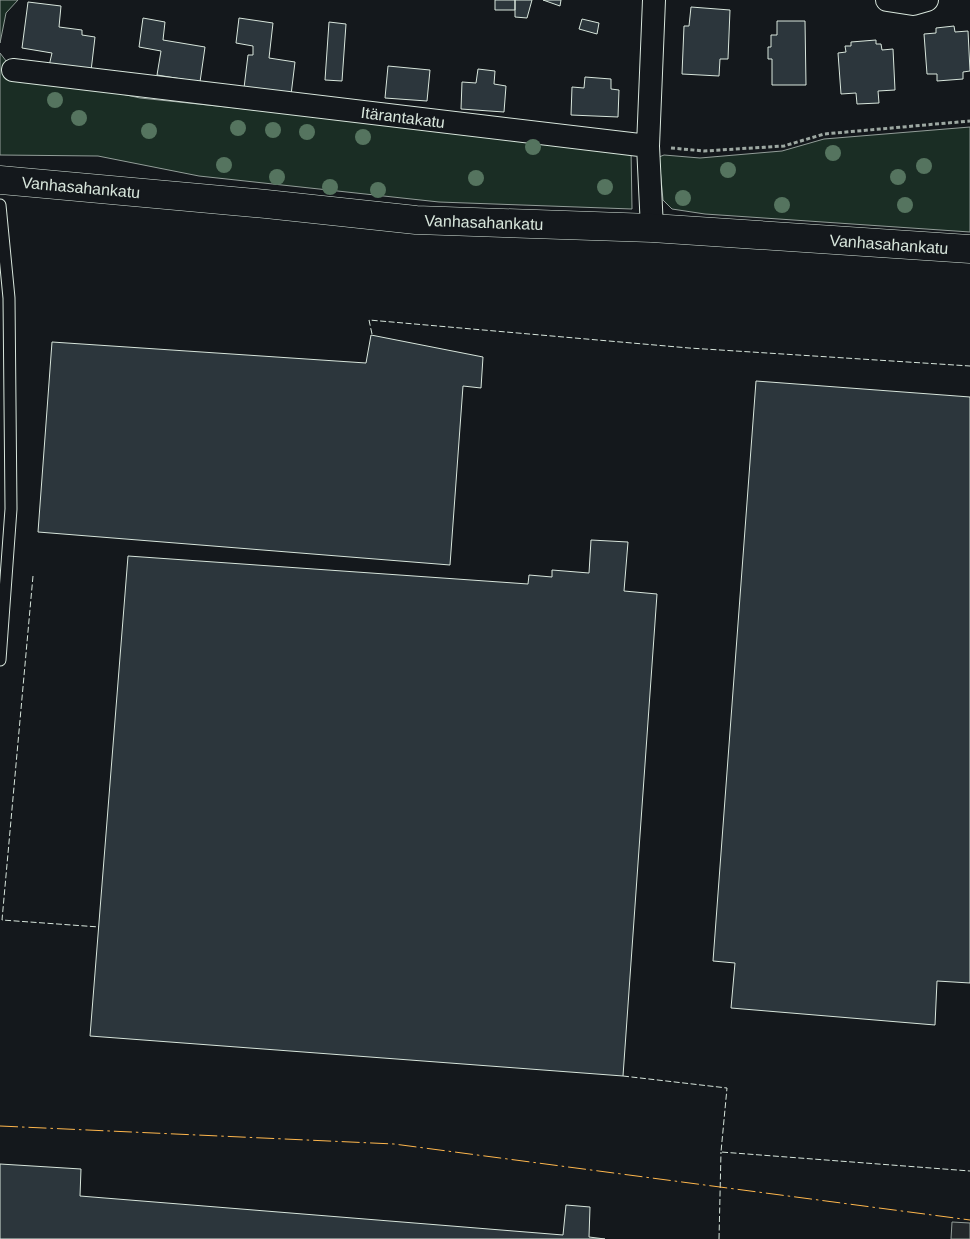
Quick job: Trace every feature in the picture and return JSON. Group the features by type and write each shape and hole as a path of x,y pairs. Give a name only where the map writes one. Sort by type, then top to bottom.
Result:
{"street":[{"path":"652,228 648,146 654,0"},
{"path":"887,0 913,4 928,0"},
{"name":"Itärantakatu","path":"13,70 648,146"},
{"name":"Vanhasahankatu","path":"0,180 266,204 416,220 652,228 970,249"}],"lane":[{"path":"0,205 9,298 11,509 0,660"}],"path":[{"path":"648,146 704,151 784,146 824,134 970,121"}],"green space":[{"path":"0,0 18,0 6,13 0,43"},
{"path":"0,53 13,70 140,98 631,149 632,209 439,202 199,176 98,156 0,155"},
{"path":"970,127 970,232 705,214 672,209 663,200 659,157 664,155 700,158 782,151 824,139"}],"shaded area":[{"path":"952,1222 970,1223 970,1239 951,1239"}],"building":[{"path":"495,0 515,0 515,10 495,10"},
{"path":"515,0 532,0 527,18 515,17"},
{"path":"543,0 561,0 560,6"},
{"path":"28,2 61,6 59,27 82,30 82,35 95,37 91,71 49,66 52,53 22,48"},
{"path":"691,7 730,10 728,59 720,59 719,76 682,74 684,26 689,26"},
{"path":"143,18 165,22 163,40 205,47 200,82 157,75 161,51 139,47"},
{"path":"239,18 273,23 269,58 295,62 291,95 244,88 248,55 253,55 253,46 236,43"},
{"path":"582,19 599,23 597,34 579,29"},
{"path":"777,21 805,21 806,85 772,85 772,59 768,59 768,47 771,47 771,35 777,35"},
{"path":"329,22 346,24 342,81 325,80"},
{"path":"954,26 955,32 968,31 970,71 963,72 963,79 937,81 937,74 927,74 924,34 936,33 936,28"},
{"path":"876,40 876,44 881,44 882,50 893,49 895,90 878,91 879,103 857,104 856,93 841,94 838,53 846,52 845,46 851,46 851,42"},
{"path":"388,66 430,70 427,101 385,98"},
{"path":"478,69 495,71 494,84 506,86 504,112 461,109 462,82 476,83"},
{"path":"585,77 611,79 611,89 619,90 618,117 571,115 572,87 584,88"},
{"path":"371,335 483,357 481,388 463,386 450,565 38,532 52,342 366,363"},
{"path":"756,381 970,397 970,983 937,981 935,1025 731,1008 735,963 713,961"},
{"path":"591,540 628,542 624,591 657,594 623,1076 90,1036 128,556 528,584 529,575 552,577 552,570 589,573"},
{"path":"0,1164 81,1169 80,1196 563,1235 566,1205 590,1207 589,1237 605,1239 0,1239"}],"fence":[{"path":"372,334 369,320 689,348 970,366"},
{"path":"33,576 2,920 99,927"},
{"path":"623,1076 727,1088 721,1152 970,1171"},
{"path":"719,1239 721,1152"}],"power":[{"path":"0,1126 394,1144 970,1220"}]}
